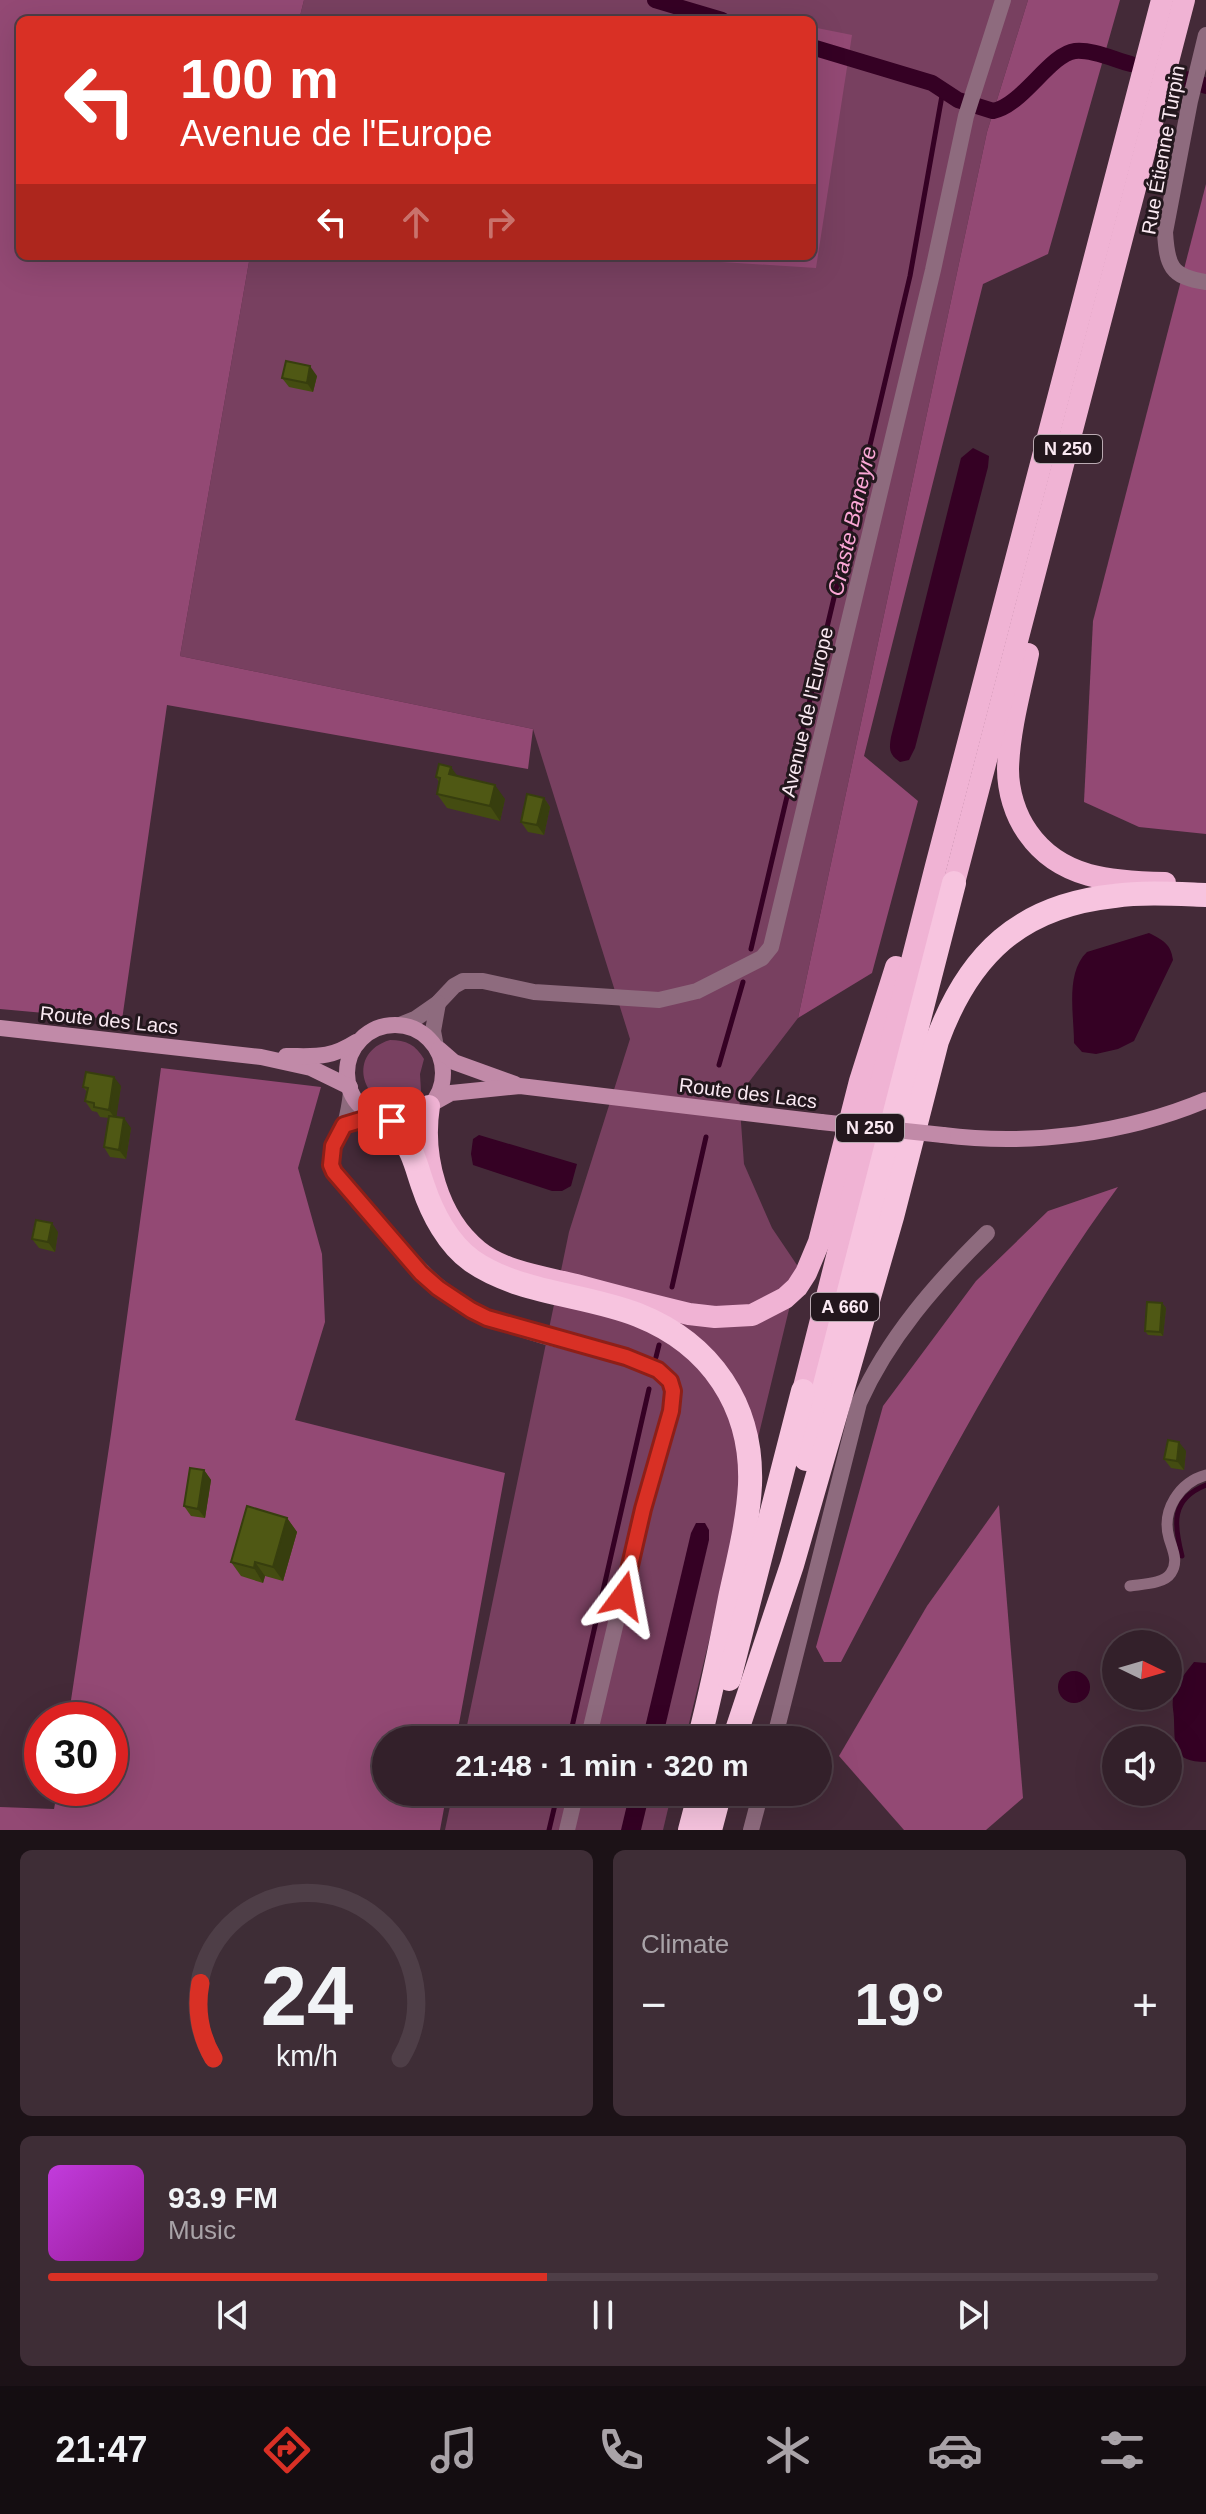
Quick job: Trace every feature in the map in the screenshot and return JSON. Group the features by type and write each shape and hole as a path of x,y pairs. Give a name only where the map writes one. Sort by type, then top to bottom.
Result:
{"highway":[{"name":"N 250","path":"954,883 1089,370 1172,6"},
{"name":"N 250","path":"803,1391 936,866 1172,6"},
{"path":"1089,370 1014,722 1008,770 1010,789 1021,823 1032,839 1054,861 1071,870 1118,882 1206,883"},
{"path":"431,1104 426,1122 428,1154 436,1187 452,1222 480,1253 502,1265 535,1275 689,1314 736,1318 769,1308 797,1287 813,1260 860,1081 905,940 936,866"},
{"name":"A 660","path":"737,1726 954,883"},
{"path":"738,1726 792,1565 892,1217 937,1041 947,1013 965,980 983,957 1009,934 1034,918 1067,904 1117,895 1206,895"},
{"path":"376,1117 402,1137 410,1149 434,1212 454,1244 468,1258 499,1276 604,1304 657,1324 693,1347 712,1366 736,1403 749,1456 747,1514 702,1726"},
{"path":"717,1726 803,1391"},
{"path":"676,1830 682,1806"},
{"path":"690,1830 696,1806"},
{"path":"710,1830 716,1806"}],"main road":[{"path":"400,1025 426,1036 436,1047 443,1075 440,1090 431,1104 408,1119 392,1121 376,1117 358,1103 350,1090 348,1064 361,1039 373,1030 400,1025"},
{"name":"Route des Lacs","path":"0,1028 261,1057 311,1068 350,1090"},
{"name":"Route des Lacs","path":"261,1057 328,1056 361,1039"},
{"name":"Route des Lacs","path":"436,1047 454,1062 520,1086"},
{"name":"Route des Lacs","path":"431,1104 451,1093 520,1086 943,1135 1017,1138 1086,1133 1133,1124 1206,1100"}],"street":[{"name":"Avenue de l'Europe","path":"400,1025 438,1003 454,986 469,980 534,992 647,1000 671,998 697,991 762,958 771,947 933,270 966,116 1003,0"},
{"name":"Rue Étienne Turpin","path":"1206,35 1165,232 1166,251 1173,270 1186,278 1206,282"},
{"path":"436,1047 433,1031 438,1003"},
{"path":"350,1090 344,1125 333,1146 331,1165 421,1273 438,1288 487,1318 626,1357 658,1370 670,1381 673,1391 671,1411 643,1509 591,1726"},
{"path":"344,1125 376,1117"},
{"path":"778,1726 859,1403 873,1371 887,1350 934,1288 987,1233"},
{"path":"1130,1586 1163,1580 1171,1573 1175,1562 1167,1517 1172,1502 1182,1488 1197,1477 1206,1475"},
{"path":"567,1830 573,1806"},
{"path":"751,1830 757,1806"}],"shaded area":[{"path":"0,0 304,0 300,16 16,16 16,260 249,260 180,656 533,729 528,769 167,705 122,1020 0,1009"},
{"path":"304,0 1028,0 987,132 798,1018 739,1095 744,1164 772,1228 799,1268 688,1726 467,1726 569,1232 630,1039 533,729 180,656 249,260 816,260 816,16 300,16"},
{"path":"1028,0 1120,0 1048,254 983,284 864,756 918,801 872,973 798,1018 987,132"},
{"path":"816,28 852,35 816,268 721,262 816,260"},
{"path":"1206,184 1206,834 1139,827 1084,802 1093,621"},
{"path":"973,448 989,456 988,467 915,748 909,760 900,762 891,751 891,737 961,458"},
{"path":"1149,933 1166,943 1173,960 1134,1041 1096,1054 1082,1052 1074,1043 1072,1007 1073,982 1080,961 1087,952"},
{"path":"390,1040 410,1044 424,1059 420,1074 421,1091 405,1102 390,1104 378,1099 368,1088 364,1075 365,1061 373,1049"},
{"path":"161,1068 321,1087 298,1168 322,1254 325,1322 295,1420 505,1473 459,1726 372,1726 372,1806 444,1806 440,1830 0,1830 0,1807 54,1809 55,1806 128,1806 128,1702 71,1702"},
{"path":"479,1135 577,1164 571,1186 562,1191 552,1191 473,1165 473,1139"},
{"path":"1118,1187 1005,1360 841,1662 824,1662 816,1647 883,1406 976,1281 1048,1211"},
{"path":"999,1505 1023,1798 986,1830 904,1830 839,1756 927,1606"},
{"path":"696,1523 705,1523 709,1540 665,1726 645,1726 691,1533"},
{"path":"1194,1662 1206,1663 1206,1762 1182,1756 1182,1726 1174,1726 1173,1710 1182,1710 1182,1678"},
{"path":"1074,1671 1085,1676 1090,1687 1085,1698 1074,1703 1063,1698 1058,1687 1063,1676"},
{"path":"450,1806 669,1806 663,1830 445,1830"},
{"path":"627,1806 647,1806 641,1830 621,1830"}],"building":[{"path":"286,361 310,366 307,383 282,378"},
{"path":"439,764 451,767 449,774 495,785 490,806 437,794"},
{"path":"527,794 544,798 537,825 521,822"},
{"path":"86,1072 114,1077 109,1110 94,1107 94,1103 85,1101 88,1088 83,1087"},
{"path":"109,1116 124,1118 119,1150 104,1147"},
{"path":"36,1220 52,1223 48,1242 32,1239"},
{"path":"1147,1302 1162,1303 1160,1332 1145,1331"},
{"path":"1168,1440 1179,1442 1177,1461 1164,1459"},
{"path":"190,1468 204,1470 198,1509 184,1506"},
{"path":"247,1506 287,1518 273,1567 255,1562 254,1568 231,1562"}],"waterway":[{"path":"655,0 709,16"},
{"path":"816,48 932,83 958,100 993,111 1015,100 1065,54 1089,52 1131,64"},
{"path":"1186,79 1206,86"},
{"name":"Craste Baneyre","path":"751,949 910,276 943,90"},
{"name":"Craste Baneyre","path":"719,1065 743,982"},
{"name":"Craste Baneyre","path":"672,1287 706,1137"},
{"name":"Craste Baneyre","path":"656,1357 659,1345"},
{"name":"Craste Baneyre","path":"572,1726 649,1389"},
{"path":"1182,1556 1177,1534 1180,1505 1194,1491 1206,1485"},
{"name":"Craste Baneyre","path":"549,1830 555,1806"}],"route":[{"path":"392,1121 374,1116 344,1125 333,1146 331,1165 342,1183 421,1273 453,1299 487,1318 626,1357 658,1370 670,1381 673,1391 671,1411 643,1509 623,1596"}]}
